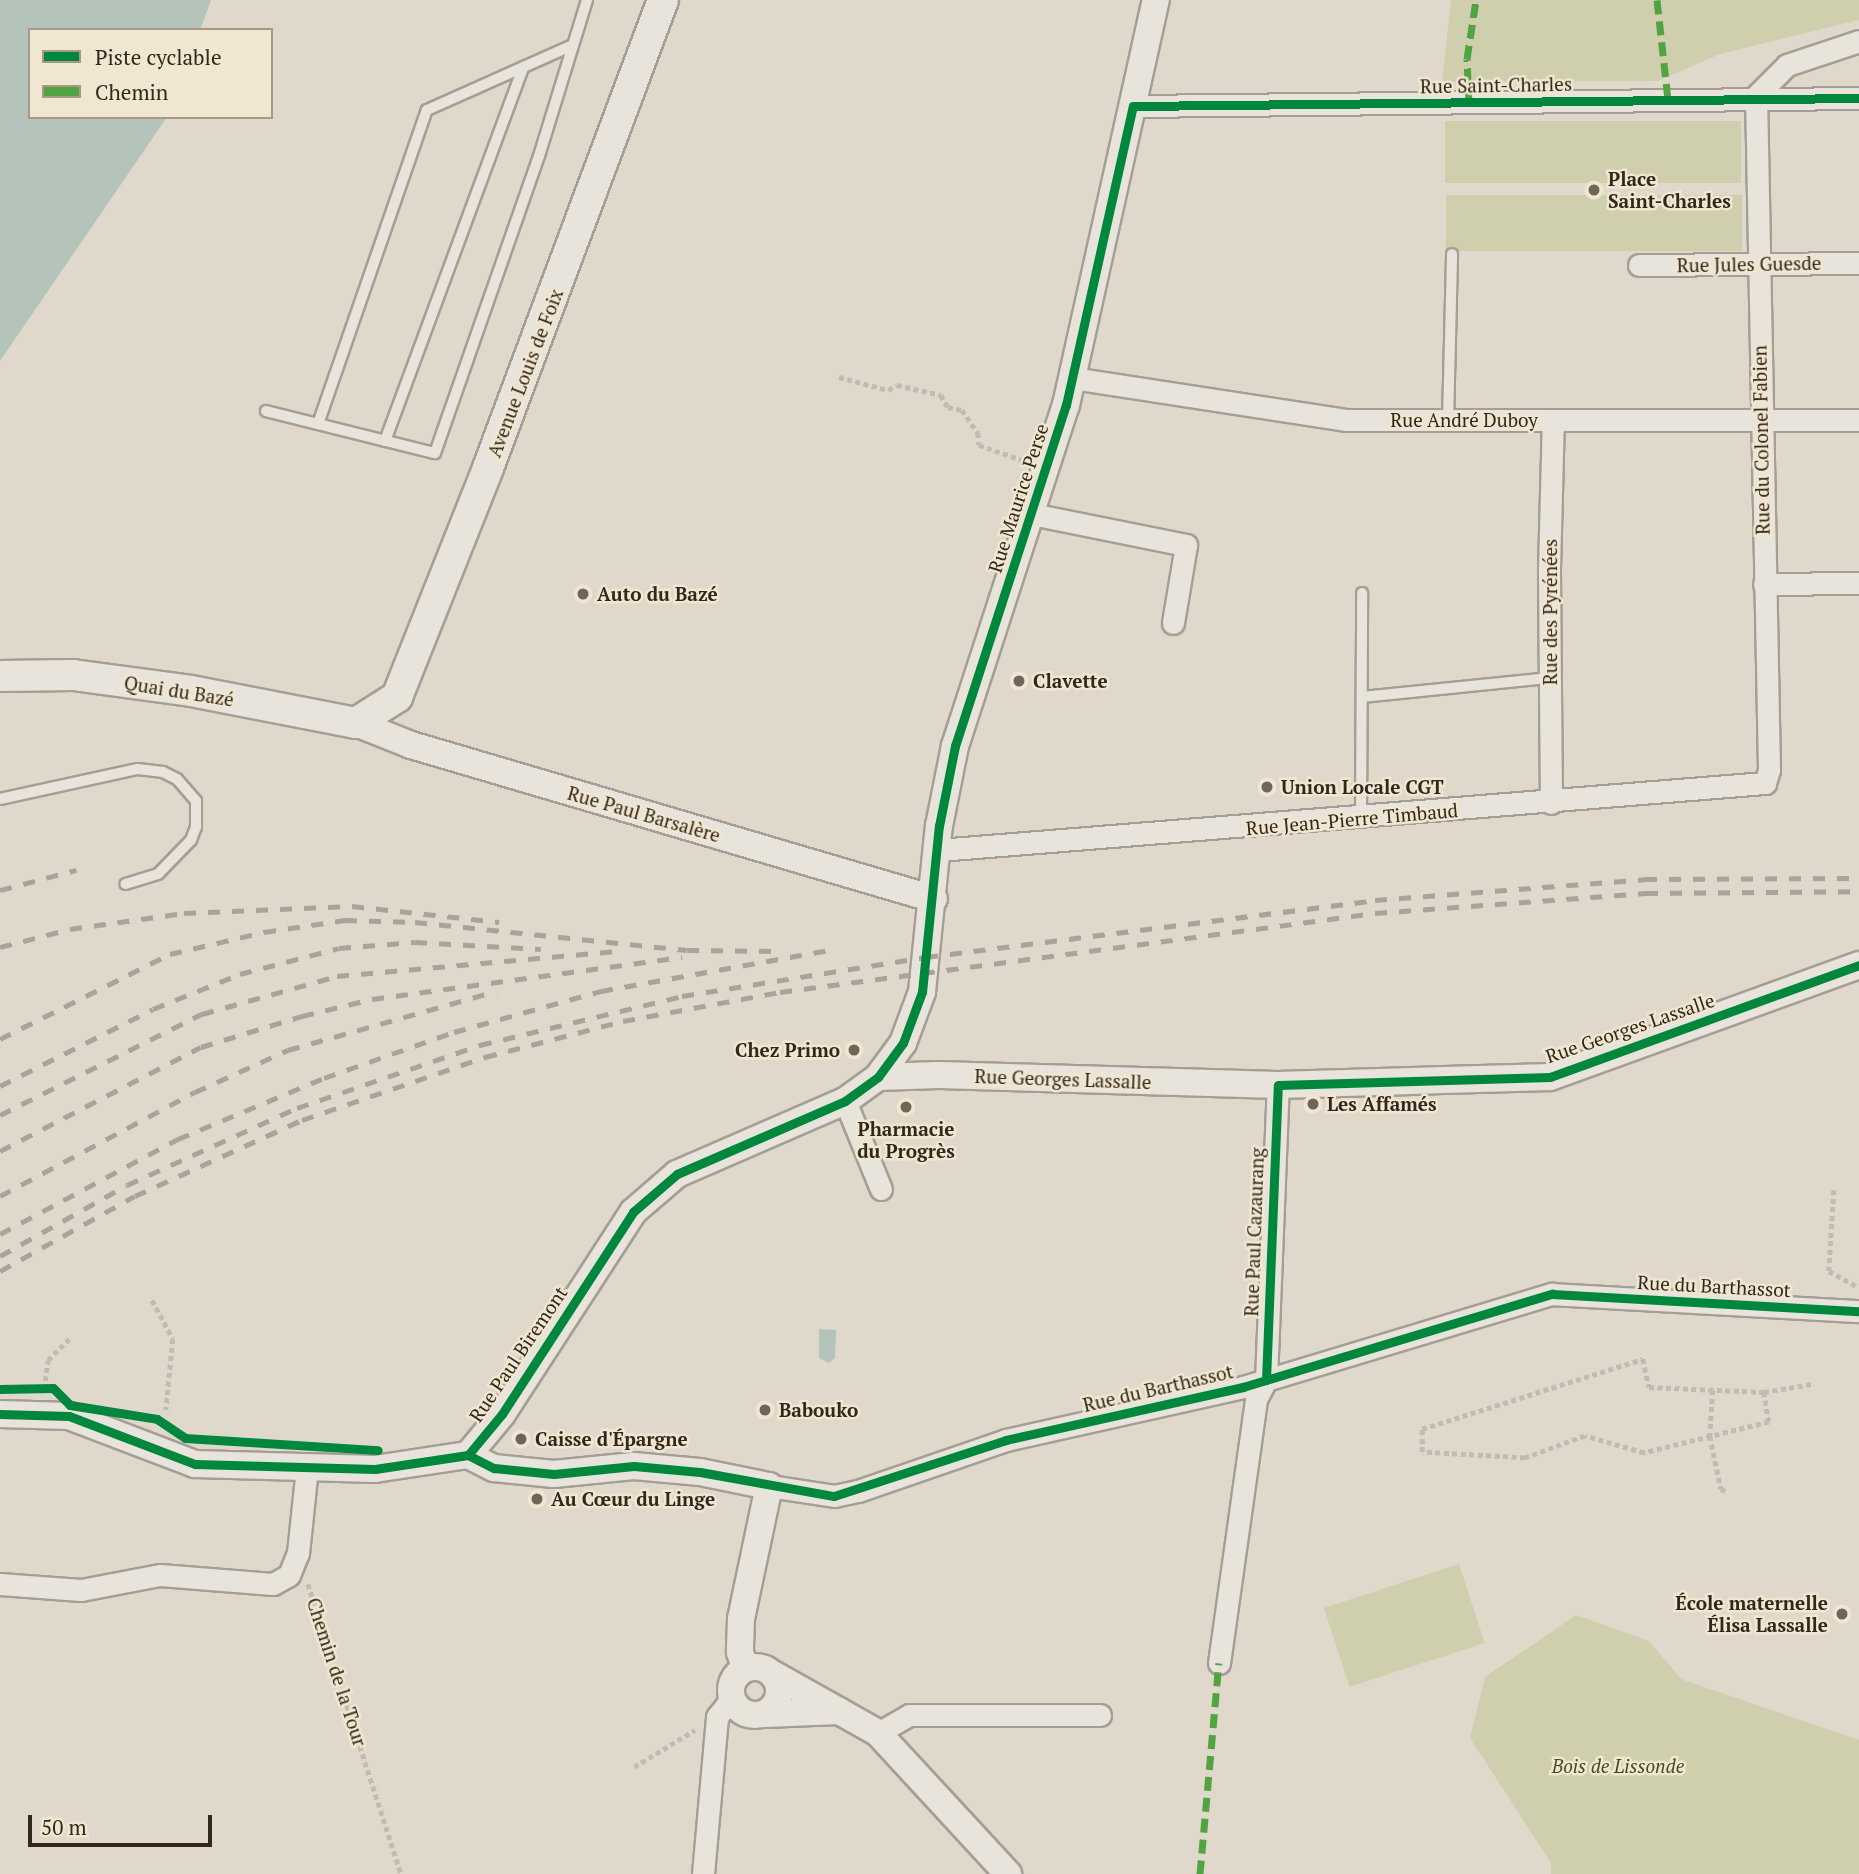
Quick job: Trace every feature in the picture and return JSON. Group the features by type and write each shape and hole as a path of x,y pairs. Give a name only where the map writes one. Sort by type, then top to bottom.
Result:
{"main road":[{"name":"Avenue Louis de Foix","path":"356,723 386,706 404,681 663,0"},
{"name":"Quai du Bazé","path":"0,676 74,675 191,691 356,723"}],"street":[{"name":"Rue Maurice Perse","path":"878,1077 903,1043 922,992 955,746 1032,514 1072,378 1156,0"},
{"path":"1756,96 1787,65 1859,41"},
{"name":"Rue Saint-Charles","path":"1133,106 1645,101 1756,96 1859,98"},
{"name":"Rue du Colonel Fabien","path":"1756,96 1769,770 1765,783"},
{"name":"Rue Jules Guesde","path":"1639,265 1859,263"},
{"name":"Rue André Duboy","path":"1072,378 1345,420 1859,420"},
{"name":"Rue des Pyrénées","path":"1551,803 1553,420"},
{"path":"1032,514 1186,545 1173,622"},
{"path":"1764,584 1859,583"},
{"name":"Rue Paul Barsalère","path":"356,723 411,746 934,899"},
{"name":"Rue Jean-Pierre Timbaud","path":"939,850 1361,819 1765,783"},
{"name":"Rue Georges Lassalle","path":"878,1077 939,1075 1278,1085 1550,1077 1859,965"},
{"name":"Rue Paul Biremont","path":"468,1455 502,1414 633,1212 677,1174 845,1101 878,1077"},
{"name":"Rue Paul Cazaurang","path":"1219,1663 1256,1399 1266,1380 1278,1085"},
{"path":"845,1101 881,1189"},
{"name":"Rue du Barthassot","path":"468,1455 494,1468 554,1474 634,1466 700,1472 834,1496 858,1491 1006,1440 1266,1380 1552,1294 1859,1311"},
{"path":"0,1414 69,1416 195,1464 375,1469 468,1455"},
{"path":"0,1584 81,1590 160,1575 273,1584 289,1575 298,1553 307,1467"},
{"path":"745,1668 740,1652 741,1619 769,1486"},
{"path":"703,1874 724,1707 732,1681 745,1668 760,1666 878,1733 1008,1874"},
{"path":"765,1713 779,1696 773,1674"},
{"path":"724,1707 749,1714 839,1711"},
{"path":"878,1733 909,1715 1100,1715"}],"lane":[{"path":"266,411 435,453 587,0"},
{"path":"318,424 427,110 573,45"},
{"path":"386,441 523,67"},
{"path":"1448,421 1452,254"},
{"path":"1361,819 1362,593"},
{"path":"1362,697 1550,678"},
{"path":"0,799 138,769 163,772 177,779 196,801 196,827 191,840 164,869 126,884"}],"path":[{"path":"839,377 888,390 897,385 941,396 948,407 962,410 978,433 979,444 1046,468"},
{"path":"1834,1190 1829,1271 1859,1288"},
{"path":"152,1300 173,1339 166,1410"},
{"path":"54,1388 43,1385 48,1360 69,1339"},
{"path":"1764,1392 1769,1422 1644,1453 1585,1436 1525,1458 1422,1452 1422,1429 1643,1359 1649,1387 1764,1392 1812,1384"},
{"path":"1713,1390 1710,1436 1721,1489 1728,1492"},
{"path":"634,1767 724,1707"}],"green space":[{"path":"1451,0 1859,0 1859,20 1720,54 1658,81 1442,82"},
{"path":"1445,121 1741,121 1741,183 1445,183"},
{"path":"1446,195 1742,195 1742,251 1446,251"},
{"path":"1459,1564 1485,1643 1350,1687 1324,1608"},
{"name":"Bois de Lissonde","path":"1576,1615 1649,1641 1681,1679 1859,1740 1859,1874 1551,1874 1551,1863 1470,1738 1485,1677"}],"shaded area":[{"path":"0,0 211,0 201,28 28,28 28,119 166,119 0,361"},
{"path":"819,1329 836,1330 835,1358 829,1363 819,1358"}],"railway":[{"path":"0,890 76,870"},
{"path":"0,1256 127,1185 297,1108 480,1045 682,996 926,957 1375,900 1645,879 1859,878"},
{"path":"0,1271 135,1196 302,1120 485,1057 623,1021 780,992 1375,913 1646,893 1859,891"},
{"path":"0,947 70,929 184,913 352,906 499,922"},
{"path":"0,1039 170,954 264,932 345,920 415,922 687,950 780,951"},
{"path":"0,1086 153,1009 240,974 339,948 415,942 541,949"},
{"path":"0,1234 178,1139 324,1078 454,1032 601,991 829,950"},
{"path":"0,1115 202,1014 337,976 617,951"},
{"path":"0,1151 201,1047 302,1016 372,999 682,957"},
{"path":"0,1196 195,1092 288,1050 496,991"}],"marked path":[{"path":"1469,103 1467,59 1476,0"},
{"path":"1657,0 1668,100"},
{"path":"1200,1874 1219,1663"}],"cycle path":[{"path":"0,1414 69,1416 195,1464 375,1469 468,1455 502,1414 633,1212 677,1174 845,1101 878,1077 903,1043 922,992 939,826 955,746 1066,405 1133,106 1859,98"},
{"path":"1266,1380 1278,1085 1550,1077 1859,965"},
{"path":"468,1455 494,1468 554,1474 634,1466 700,1472 834,1496 1006,1440 1243,1387 1552,1294 1859,1311"},
{"path":"0,1389 53,1388 70,1405 157,1419 185,1438 378,1450"}],"place":[{"name":"Place Saint-Charles","path":"1594,190"},
{"name":"Auto du Bazé","path":"583,594"},
{"name":"Clavette","path":"1019,681"},
{"name":"Union Locale CGT","path":"1267,787"},
{"name":"Chez Primo","path":"854,1050"},
{"name":"Les Affamés","path":"1313,1104"},
{"name":"Pharmacie du Progrès","path":"906,1107"},
{"name":"Babouko","path":"765,1410"},
{"name":"Caisse d'Épargne","path":"521,1439"},
{"name":"Au Cœur du Linge","path":"537,1499"},
{"name":"École maternelle Élisa Lassalle","path":"1842,1614"}]}
